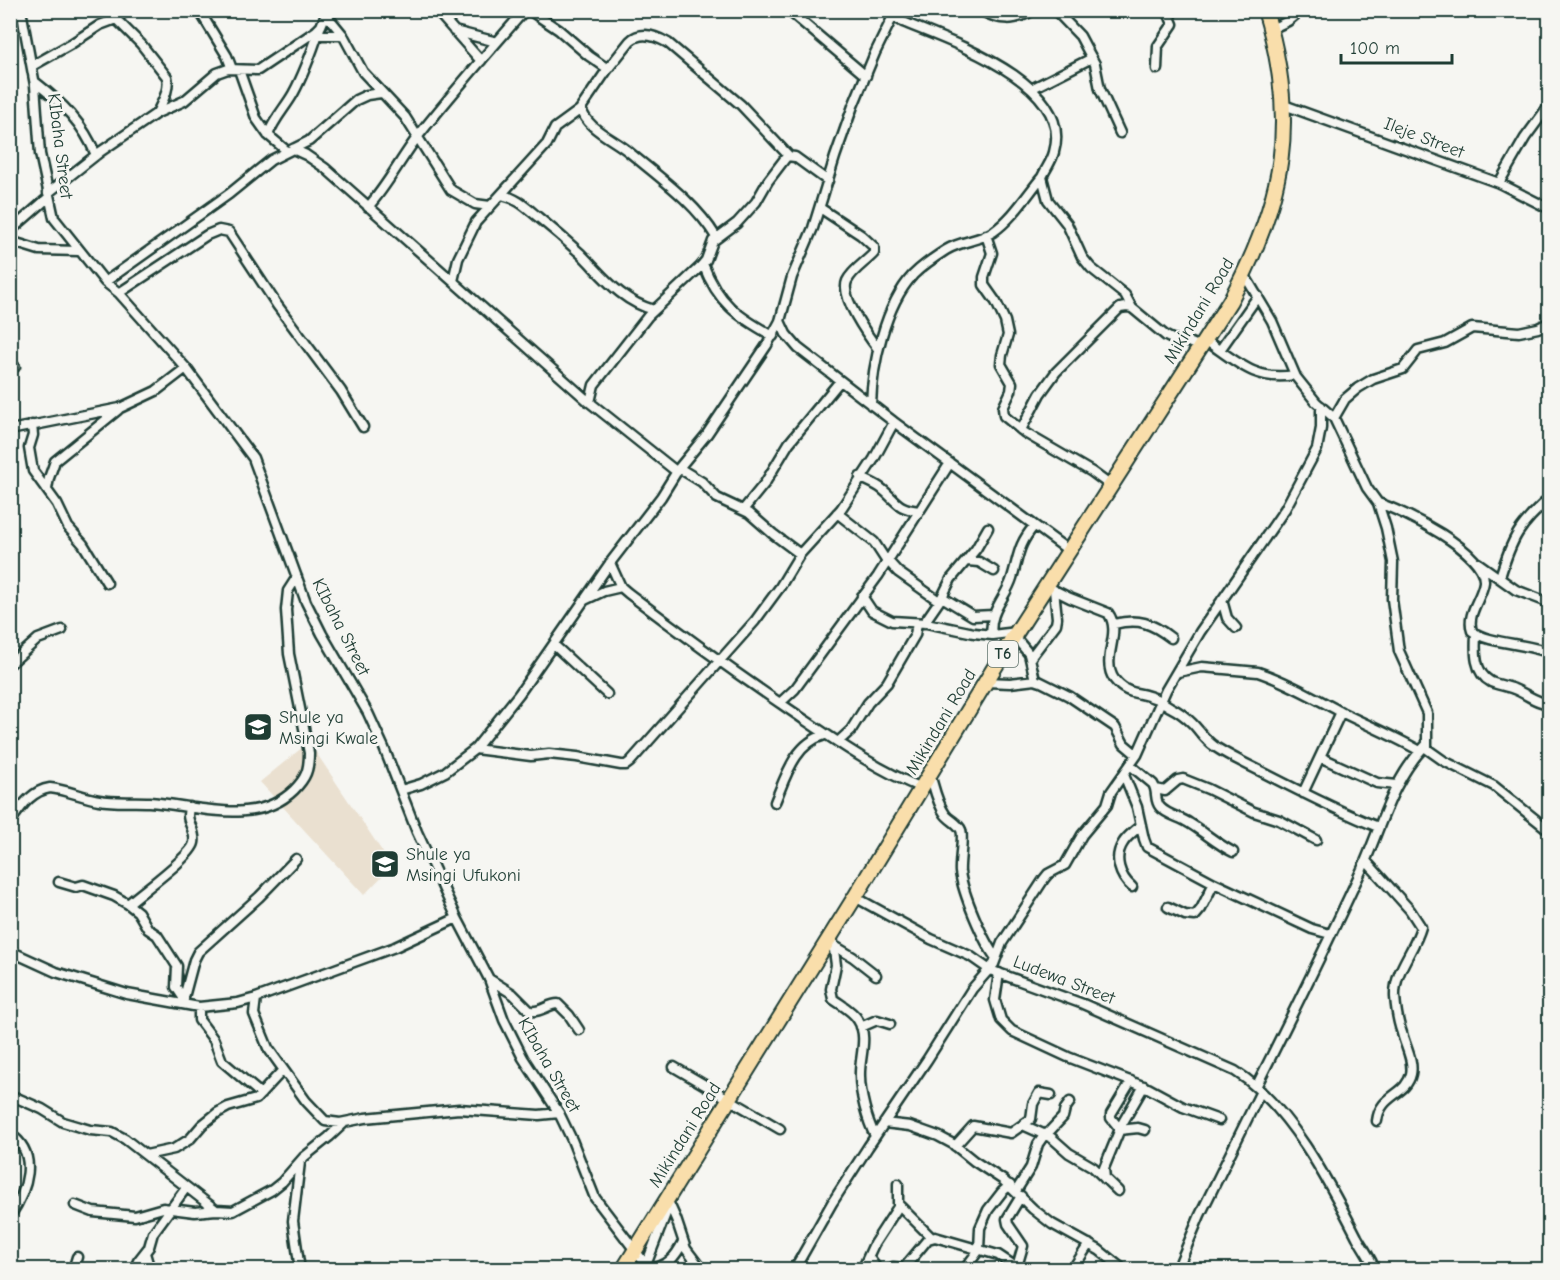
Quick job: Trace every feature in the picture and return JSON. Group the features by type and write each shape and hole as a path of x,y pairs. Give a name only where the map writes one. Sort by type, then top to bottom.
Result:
{"highway":[{"name":"Mikindani Road","path":"623,1269 669,1202 729,1100 832,940 855,897 1015,634 1050,588 1068,550 1203,344 1244,274 1271,207 1283,148 1284,105 1276,46 1265,10"}],"street":[{"name":"KIbaha Street","path":"21,10 35,82 40,125 40,154 54,218 105,282 119,293 186,368 253,458 306,602 368,713 417,832 457,918 489,979 504,1020 523,1058 559,1113 595,1198 648,1268"},
{"path":"104,10 141,44 167,77 169,83 157,113"},
{"path":"32,66 100,24 116,19 127,10"},
{"path":"199,10 235,69 256,118 268,135 290,150 306,155 324,168 590,402 678,470 702,482 717,498 743,510 800,554"},
{"path":"436,10 481,60"},
{"path":"368,207 417,136 527,10 559,30 608,69"},
{"path":"788,10 866,76"},
{"path":"980,10 990,15 1014,19 1034,10"},
{"path":"1055,10 1080,36 1092,58 1100,89 1120,133"},
{"path":"1157,69 1158,46 1173,24 1167,10"},
{"path":"1271,29 1288,21 1301,10"},
{"path":"268,135 275,119 292,96 318,35 325,12"},
{"path":"325,12 343,35 359,67 405,117 450,190 475,204 490,206"},
{"path":"401,790 421,784 445,772 475,749 554,645 609,563 713,426 772,336 780,321 792,277 820,208 853,106 894,13 903,22 965,48 1013,74 1033,88 1048,107 1055,131 1055,151 1042,177 1003,224 986,235 947,250 914,274 900,292 892,307 878,349 871,405"},
{"path":"10,231 48,195 96,155 157,113 179,104 211,77 224,69 261,69 321,26"},
{"path":"454,31 497,42"},
{"path":"453,281 458,259 476,222 547,144 555,128 581,109 589,94 636,35 645,34 668,43 741,105 789,156 800,160 828,181"},
{"path":"318,35 343,35"},
{"path":"1033,88 1092,58"},
{"path":"35,82 68,109 87,134 96,155"},
{"path":"105,282 229,194 272,160 316,136 356,100 367,95 381,93"},
{"path":"1498,183 1525,138 1550,104"},
{"name":"Ileje Street","path":"1284,105 1498,183 1550,209"},
{"path":"581,109 587,121 630,152 675,191 709,225 716,237"},
{"path":"590,402 594,385 654,310 703,264 716,237 731,227 756,202 773,174 789,156"},
{"path":"1042,177 1048,200 1067,224 1082,257 1090,268 1125,295 1132,308 1166,336 1172,340 1189,341 1220,350 1258,374 1278,377 1294,375"},
{"path":"502,195 522,204 544,222 578,251 626,298 635,304 654,310"},
{"path":"820,208 873,247 874,253 849,278 846,290 855,313 878,349"},
{"path":"119,293 207,235 219,230 226,231 341,391 363,427"},
{"path":"986,235 992,253 984,277 984,285 996,302 1005,321 1008,335 1001,364 1012,383 1003,413 1021,430 1092,472 1111,486"},
{"path":"10,241 39,250 79,251"},
{"path":"703,264 723,302 745,320 772,336"},
{"path":"1177,1269 1330,934 1366,861 1397,785 1405,770 1423,748 1428,722 1427,712 1402,660 1398,643 1392,599 1393,562 1378,503 1368,488 1334,417 1321,406 1294,375 1276,330 1244,274"},
{"path":"1220,350 1258,296"},
{"path":"1021,430 1041,394 1063,364 1120,309 1132,308"},
{"path":"780,321 791,343 1068,550"},
{"path":"1334,417 1345,399 1373,379 1403,369 1418,350 1445,343 1472,328 1519,332 1538,328 1550,322"},
{"path":"10,430 120,408 156,391 186,368"},
{"path":"743,510 765,483 789,443 840,381"},
{"path":"1219,1120 1190,1110 1144,1086 1068,1058 1012,1031 1001,1020 995,1000 994,971 1002,943 1044,879 1068,861 1079,840 1107,805 1111,792 1137,755 1161,702 1200,632 1285,508 1317,449 1321,428 1321,406"},
{"path":"47,489 48,478 56,461 120,408"},
{"path":"475,749 531,756 549,754 626,765 755,621 800,554 837,513 874,459 894,422"},
{"path":"32,425 29,448 32,468 57,504 68,527 83,544 107,583"},
{"path":"780,704 795,689 887,562 950,463"},
{"path":"860,477 883,490 899,505 908,510 919,511"},
{"path":"1500,577 1511,544 1524,522 1550,498"},
{"path":"1378,503 1400,510 1420,521 1524,594 1550,603"},
{"path":"837,513 874,542 887,562 898,572 940,599 973,616 993,615"},
{"path":"992,635 990,625 993,615 1012,578 1022,542 1034,526"},
{"path":"838,742 858,721 868,703 887,683 920,623 940,599 951,579 967,561 988,528"},
{"path":"967,561 979,562 994,571"},
{"path":"1475,561 1483,574 1484,583 1471,620 1472,631 1476,634 1550,653"},
{"path":"609,563 621,587 719,661 825,735 893,776 922,788"},
{"path":"10,808 26,801 42,789 50,788 101,801 150,802 231,812 246,812 267,806 291,793 308,773 309,753 289,654 286,610 288,591 297,577"},
{"path":"583,601 604,591 621,587"},
{"path":"1050,588 1108,613 1114,624 1109,661 1113,677 1129,692 1154,697 1190,721 1215,747 1303,793 1378,827"},
{"path":"1031,657 1056,624 1057,618 1050,588"},
{"path":"862,596 870,609 888,620 992,635 1015,634 1031,657 1035,680"},
{"path":"1222,600 1227,618 1236,628"},
{"path":"1114,624 1147,622 1171,638"},
{"path":"10,664 38,639 62,630"},
{"path":"1476,634 1479,668 1485,677 1491,682 1516,689 1536,701 1550,704"},
{"path":"554,645 607,694"},
{"path":"1178,672 1202,667 1257,672 1423,748 1494,786 1550,831"},
{"path":"986,681 1010,683 1035,680 1070,696 1115,727 1124,744 1137,755"},
{"path":"1303,793 1341,712"},
{"path":"775,802 785,774 796,757 813,739 825,735"},
{"path":"1320,757 1377,783 1397,785"},
{"path":"1130,765 1154,784 1156,802 1164,811 1190,824 1233,852"},
{"path":"930,774 945,813 961,829 962,840 959,853 962,881 984,939 996,958"},
{"path":"1124,775 1137,807 1143,839 1147,847 1214,883 1312,929 1330,934"},
{"path":"1156,789 1165,791 1178,780 1184,779 1220,794 1254,813 1279,820 1316,840"},
{"path":"10,822 26,801"},
{"path":"128,904 175,866 192,848 195,837 187,816 190,807"},
{"path":"1132,887 1121,873 1119,858 1122,843 1141,825"},
{"path":"183,1001 198,952 259,897 296,859"},
{"path":"1366,861 1410,910 1421,927 1417,940 1397,977 1396,986 1397,1009 1401,1033 1412,1069 1411,1076 1403,1087 1382,1104 1377,1121"},
{"path":"59,882 76,887 83,885 114,896 138,912 148,929 157,935 177,966 176,987 183,1001"},
{"path":"1168,907 1185,915 1195,916 1214,883"},
{"name":"Ludewa Street","path":"855,897 931,939 970,956 994,971 1083,1004 1235,1071 1259,1089 1313,1157 1337,1196 1375,1269"},
{"path":"10,951 56,972 104,988 183,1001 199,1007 238,1003 256,998 395,947 457,918"},
{"path":"832,940 876,975"},
{"path":"832,940 836,965 831,996 855,1015 861,1027 864,1042 860,1061 861,1086 875,1136"},
{"path":"808,1269 796,1267 832,1203 972,989 994,971"},
{"path":"489,979 513,994 530,1011 558,1004 579,1030"},
{"path":"256,998 254,1014 262,1035 283,1070 322,1119 334,1124 365,1118 459,1109 559,1113"},
{"path":"199,1007 199,1020 214,1040 222,1061 261,1094"},
{"path":"861,1027 877,1020 890,1024"},
{"path":"674,1067 780,1129"},
{"path":"146,1155 174,1149 190,1139 217,1113 228,1107 254,1101 283,1070"},
{"path":"1120,1129 1111,1114 1131,1081"},
{"path":"1105,1179 1104,1168 1120,1129 1144,1086"},
{"path":"955,1146 973,1126 1009,1133 1032,1117 1033,1104 1039,1093 1051,1095"},
{"path":"10,1095 42,1109 63,1122 90,1130 116,1134 216,1210"},
{"path":"1119,1099 1127,1103 1130,1109"},
{"path":"899,1205 931,1238 941,1238 998,1255 1016,1268 1024,1247 1007,1219 1016,1191 1031,1167 1038,1144 1045,1134 1064,1117 1065,1109 1070,1102"},
{"path":"75,1205 93,1212 135,1216 171,1208 195,1212 233,1211 279,1185 300,1162 344,1123"},
{"path":"884,1124 910,1126 938,1136 955,1146 1016,1191 1052,1224 1089,1244 1124,1269"},
{"path":"1023,1125 1045,1134 1069,1153 1089,1164 1118,1191"},
{"path":"1120,1129 1145,1130"},
{"path":"10,1134 27,1154 28,1166 22,1199 10,1216"},
{"path":"300,1162 293,1221 300,1269"},
{"path":"862,1269 874,1244 899,1205 898,1184"},
{"path":"134,1269 145,1253 153,1233 186,1188"},
{"path":"963,1269 979,1250 980,1228 987,1213 1002,1191 1016,1191"},
{"path":"669,1202 648,1268 672,1261 683,1242"},
{"path":"669,1202 686,1249 702,1269"},
{"path":"888,1269 904,1268 931,1238"},
{"path":"1072,1269 1089,1244"},
{"path":"145,1253 150,1269"},
{"path":"73,1269 77,1257"},
{"path":"869,1258 878,1269"}],"shaded area":[{"path":"309,742 392,866 364,895 260,782"}],"place":[{"name":"Shule ya Msingi Kwale","path":"258,727"},
{"name":"Shule ya Msingi Ufukoni","path":"385,864"}]}
